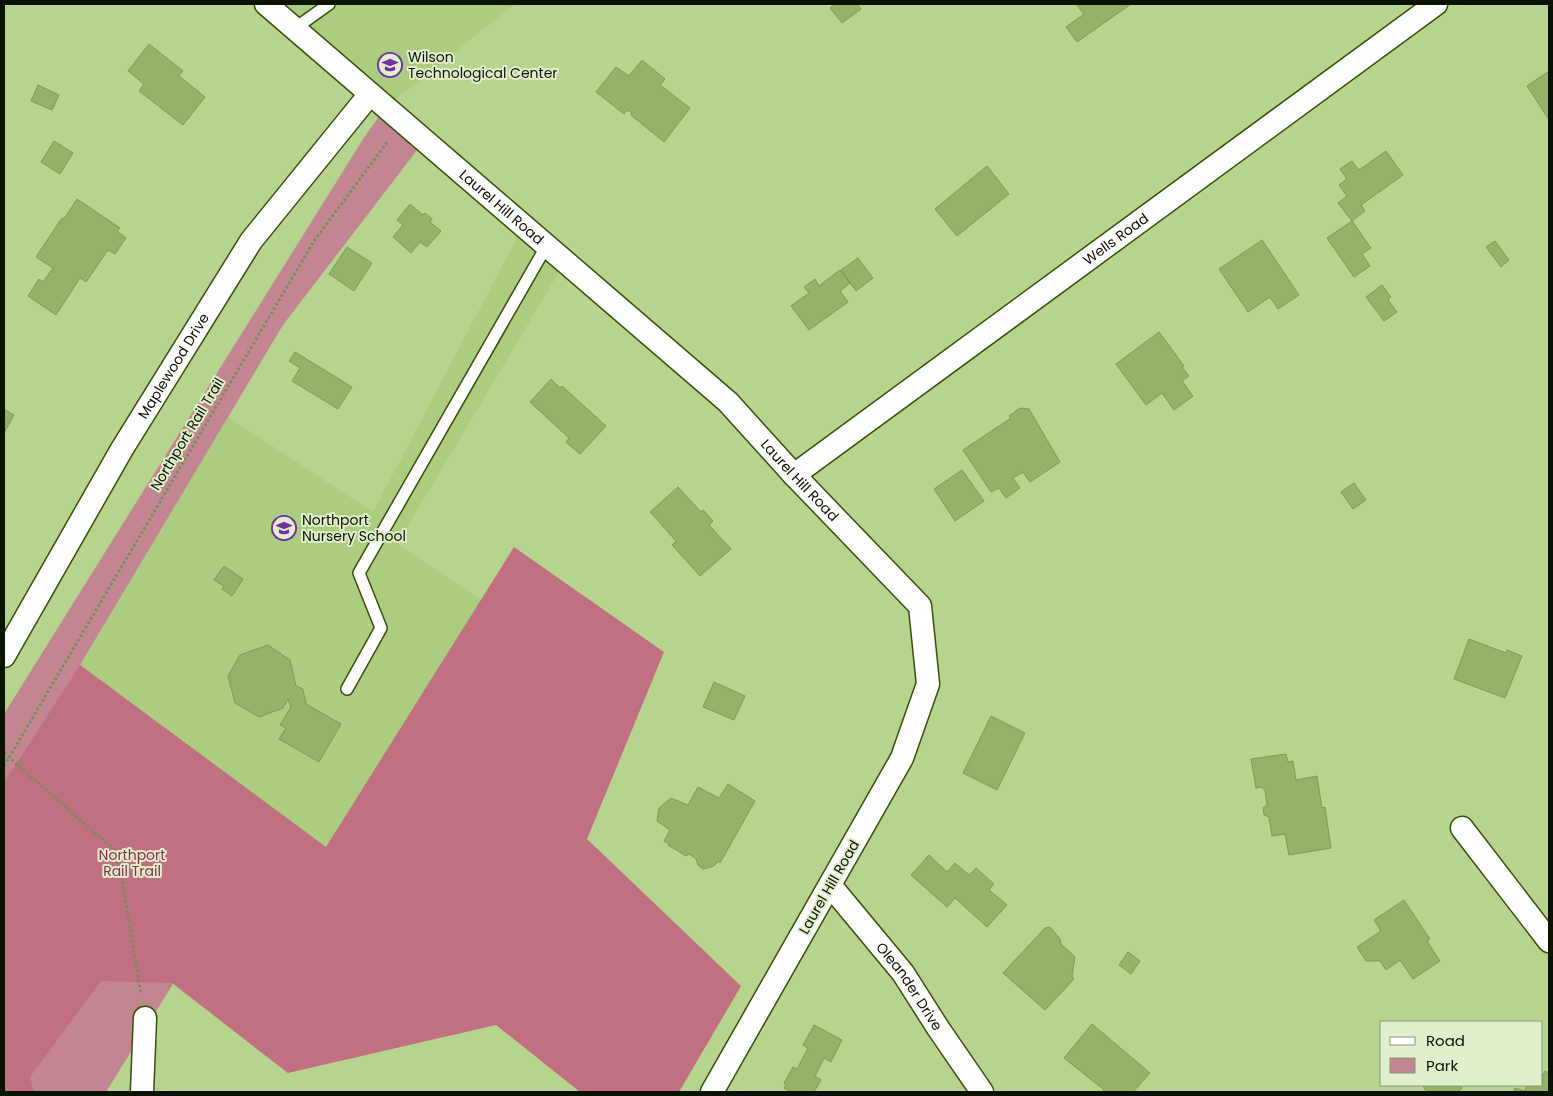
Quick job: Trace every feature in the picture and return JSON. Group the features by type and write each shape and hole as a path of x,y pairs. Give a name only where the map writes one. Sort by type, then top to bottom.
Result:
{"street":[{"name":"Laurel Hill Road","path":"266,4 728,402 794,475 920,606 928,684 902,758 712,1092"},
{"name":"Wells Road","path":"794,475 1436,4"},
{"name":"Maplewood Drive","path":"4,656 122,448 251,240 370,94"},
{"path":"1462,828 1549,941"},
{"name":"Oleander Drive","path":"830,885 903,973 982,1092"},
{"path":"142,1092 145,1018"}],"lane":[{"path":"294,29 329,4"},
{"path":"347,689 381,628 359,573 547,245"}],"path":[{"name":"Northport Rail Trail","path":"4,766 314,241 402,122"},
{"path":"4,754 118,853 145,1018"}],"shaded area":[{"name":"Wilson Technological Center","path":"278,4 515,4 386,107"},
{"name":"Northport Nursery School","path":"519,234 559,272 397,544 481,600 326,848 80,665 228,417 373,512"}],"green space":[{"name":"Northport Rail Trail","path":"386,107 424,141 283,325 80,665 467,952 288,1073 173,984 106,1092 4,1092 4,714 365,136"},
{"path":"514,547 664,652 587,839 741,986 679,1092 580,1092 496,1025 288,1073 173,983 101,981 30,1077 34,1092 4,1092 4,783 80,665 326,847"}],"building":[{"path":"835,4 857,4 861,9 842,23 830,8"},
{"path":"1076,4 1131,4 1077,42 1066,27 1084,14"},
{"path":"149,44 183,71 179,76 205,97 183,125 139,91 144,84 128,71"},
{"path":"642,60 665,79 660,85 690,108 664,142 631,115 632,113 627,110 624,114 596,92 616,67 629,76"},
{"path":"1549,71 1549,120 1527,86"},
{"path":"38,85 59,95 52,110 31,101"},
{"path":"54,141 73,153 60,174 41,162"},
{"path":"1386,151 1403,175 1361,205 1365,211 1352,221 1338,203 1347,196 1339,185 1347,179 1340,169 1352,161 1359,170"},
{"path":"987,166 1009,194 957,236 935,209"},
{"path":"77,199 120,228 117,231 126,238 115,254 108,250 86,282 80,278 56,315 28,296 39,279 43,282 53,268 36,257"},
{"path":"410,204 423,215 425,213 432,219 430,222 441,231 427,247 420,242 411,253 393,237 403,225 397,220"},
{"path":"1352,221 1371,248 1362,254 1370,266 1354,277 1327,238"},
{"path":"1262,240 1299,295 1278,309 1270,297 1248,312 1219,269"},
{"path":"1495,241 1509,260 1501,267 1486,247"},
{"path":"347,247 372,263 354,291 329,274"},
{"path":"858,258 873,278 856,291 841,270"},
{"path":"840,270 850,283 840,291 848,302 809,330 791,306 809,293 804,287 815,279 819,286"},
{"path":"1382,285 1391,297 1388,300 1397,312 1384,321 1366,297"},
{"path":"1159,332 1184,366 1182,367 1189,376 1182,381 1193,396 1174,410 1162,393 1146,405 1116,364"},
{"path":"295,352 352,387 338,409 292,381 300,368 289,361"},
{"path":"551,379 560,388 562,386 606,426 580,454 566,442 569,438 530,402"},
{"path":"1020,408 1029,409 1060,462 1030,482 1023,472 1013,478 1020,488 1006,498 999,488 991,492 963,450 1011,418 1009,416"},
{"path":"4,409 14,415 4,433"},
{"path":"962,470 984,501 955,521 934,489"},
{"path":"1354,483 1366,500 1353,509 1341,492"},
{"path":"678,487 701,512 703,510 713,521 709,525 731,549 700,576 672,545 676,541 650,512"},
{"path":"224,566 243,579 232,596 222,589 224,586 214,580"},
{"path":"1469,639 1506,653 1507,650 1522,656 1505,698 1454,679"},
{"path":"268,645 290,660 296,686 303,689 306,704 341,724 319,762 279,739 286,728 280,725 291,707 288,699 283,708 259,717 235,703 228,676 240,655"},
{"path":"714,682 745,696 734,720 703,707"},
{"path":"991,716 1025,733 997,790 963,773"},
{"path":"1286,754 1288,762 1293,761 1296,780 1317,776 1322,808 1325,807 1331,848 1289,855 1285,834 1272,836 1269,817 1264,815 1263,808 1267,805 1265,790 1261,787 1256,788 1251,759"},
{"path":"728,784 755,801 720,863 718,861 714,866 703,869 698,865 696,859 689,854 686,856 664,841 670,830 657,821 659,808 671,798 688,805 698,787 719,798"},
{"path":"929,855 947,872 955,863 969,875 976,868 994,884 989,890 1007,905 987,927 955,898 947,907 911,875"},
{"path":"1404,900 1430,939 1427,941 1440,961 1413,979 1400,960 1386,970 1380,961 1366,961 1357,947 1381,931 1374,920"},
{"path":"1050,927 1060,939 1061,944 1075,957 1072,976 1074,979 1045,1010 1003,973 1045,928"},
{"path":"1128,952 1140,961 1131,974 1119,965"},
{"path":"1092,1024 1150,1073 1133,1092 1102,1092 1104,1090 1064,1058"},
{"path":"814,1025 842,1040 831,1062 824,1058 815,1076 821,1080 814,1092 792,1092 784,1088 786,1084 784,1083 793,1067 797,1069 808,1048 803,1045"},
{"path":"1545,1071 1549,1073 1549,1092 1514,1092 1515,1088 1525,1091 1527,1086 1543,1086"},
{"path":"1423,1086 1460,1086 1462,1088 1457,1092 1427,1092"}],"place":[{"name":"Wilson Technological Center","path":"390,65"},
{"name":"Northport Nursery School","path":"284,528"}]}
